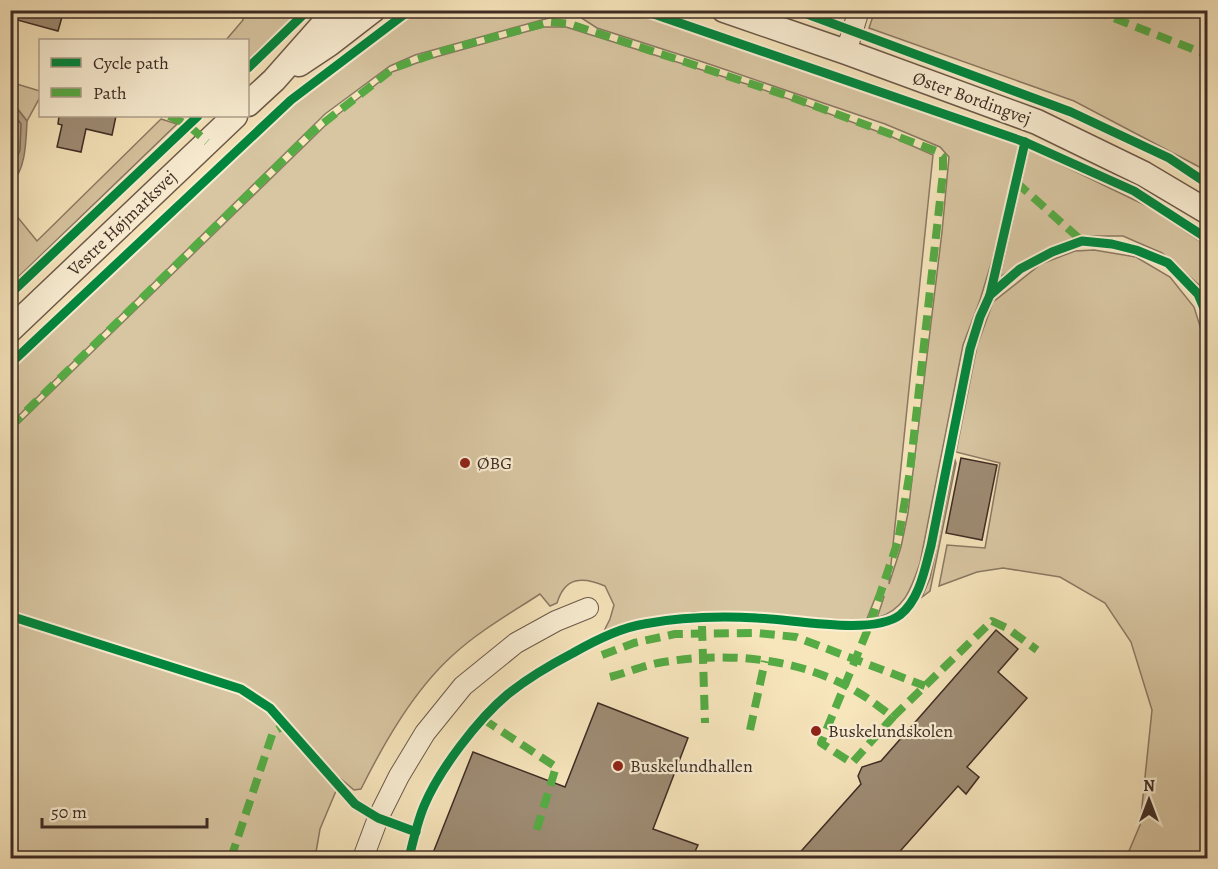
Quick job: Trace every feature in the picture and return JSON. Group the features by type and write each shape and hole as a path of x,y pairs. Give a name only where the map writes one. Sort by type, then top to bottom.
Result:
{"street":[{"path":"249,103 274,80 336,10"},
{"path":"274,80 329,44 373,10"},
{"name":"Øster Bordingvej","path":"724,10 1037,122 1144,174 1208,212"},
{"path":"846,52 859,10"},
{"name":"Vestre Højmarksvej","path":"10,330 234,117"},
{"path":"363,858 378,818 399,776 425,733 463,686 516,643 556,621 588,608"}],"shaded area":[{"path":"875,10 1146,10 1160,15 1207,13 1207,171 1074,101 869,28"},
{"path":"238,11 300,11 249,59 249,39 227,39 243,20 243,13"},
{"name":"ØBG","path":"416,11 628,11 780,60 1020,146 993,257 963,345 920,563 910,589 901,603 887,614 877,618 884,597 876,596 866,621 695,612 650,618 603,633 614,605 605,586 589,581 575,581 560,594 557,603 550,606 540,594 473,638 439,669 425,684 401,718 361,789 354,790 341,779 320,829 315,858 11,858 11,431 331,120 392,72 425,60 543,27 566,27 756,87 890,136 933,155 889,584 901,547 908,513 949,157 940,147 885,124 597,28 577,15 560,15 415,55 390,66 325,114 11,423 11,370 301,96 368,44"},
{"path":"10,82 39,91 39,99 27,121 11,100"},
{"path":"161,119 177,124 11,284 11,209 37,241"},
{"path":"1029,149 1149,207 1207,246 1207,290 1162,253 1123,236 1086,236 1044,250 1000,277"},
{"path":"1094,250 1136,257 1170,277 1194,307 1206,345 1208,383 1207,858 1126,858 1140,825 1152,710 1131,642 1105,603 1060,577 1003,568 977,572 939,586 947,545 985,548 1000,463 956,452 977,346 993,302 1041,264 1075,251"},
{"path":"955,460 930,591 922,597 930,578"}],"water":[{"path":"10,100 27,121 20,171 11,183"}],"building":[{"path":"10,10 64,10 58,31 10,18"},
{"path":"59,117 116,117 112,135 86,129 81,152 57,147 62,125 58,124"},
{"path":"961,458 997,465 982,540 946,533"},
{"path":"996,630 1018,649 998,672 1027,698 967,767 979,777 966,794 958,786 894,858 795,858 861,784 858,776 862,767 881,761"},
{"path":"598,703 688,738 653,829 698,845 692,858 431,858 473,752 565,787"}],"marked path":[{"path":"1093,10 1208,55"},
{"path":"10,427 312,132 394,68 442,51 550,22 570,24 788,96 936,151 943,157 910,471 898,541 870,624 821,743 852,763 893,717"},
{"path":"171,117 188,125 207,142"},
{"path":"1016,182 1082,241"},
{"path":"610,677 652,664 683,659 762,660 812,671 836,681 893,717 992,621 1007,628 1037,650"},
{"path":"702,626 705,723"},
{"path":"602,655 634,643 675,634 757,633 796,637 925,686"},
{"path":"750,730 765,661"},
{"path":"483,719 556,767 536,832"},
{"path":"231,858 273,732 285,725"},
{"path":"1121,855 1125,858"}],"cycle path":[{"path":"249,67 308,10"},
{"path":"10,364 291,100 410,10"},
{"path":"642,10 1025,142 1134,191 1208,239"},
{"path":"796,10 1071,112 1169,158 1208,184"},
{"path":"10,294 197,117"},
{"path":"990,295 1025,142"},
{"path":"409,858 419,819 431,792 449,761 484,717 508,694 531,677 598,640 635,626 686,618 743,617 852,625 887,621 900,615 917,592 931,546 970,349 980,317 990,295 1020,269 1052,252 1082,241 1112,244 1136,250 1168,263 1198,294 1208,318"},
{"path":"10,616 241,689 270,708 355,804 378,818 416,832"}],"place":[{"name":"ØBG","path":"465,463"},
{"name":"Buskelundskolen","path":"816,731"},
{"name":"Buskelundhallen","path":"618,766"}]}
